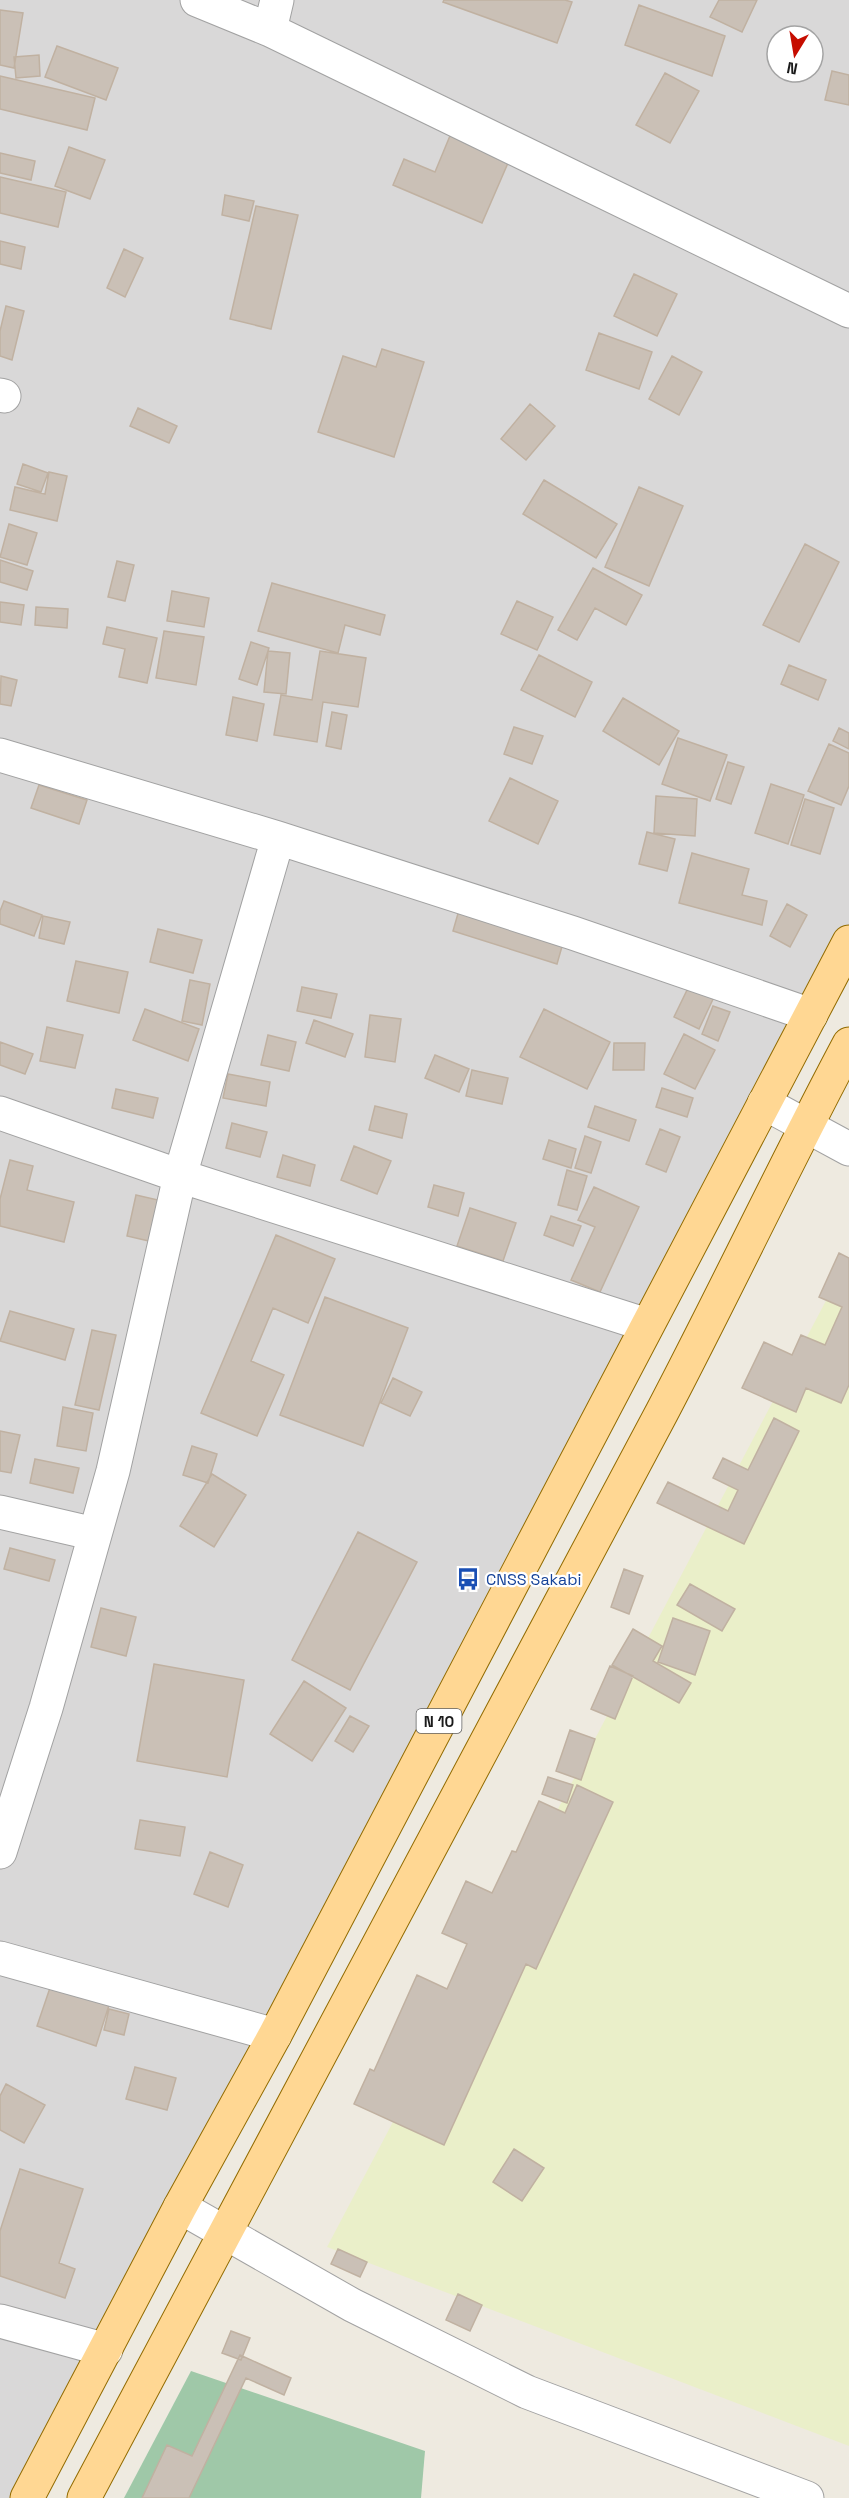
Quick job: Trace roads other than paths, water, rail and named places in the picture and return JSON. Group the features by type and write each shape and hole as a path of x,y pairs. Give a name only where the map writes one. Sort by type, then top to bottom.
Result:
{"main road":[{"name":"N 10","path":"27,2498 180,2207 274,2035 849,942"},
{"path":"84,2498 224,2231 348,2005 664,1409 849,1044"}],"street":[{"path":"197,0 273,15 849,311"},
{"path":"0,755 278,838 573,933 811,1015"},
{"path":"0,1852 46,1708 113,1471 180,1176 278,838"},
{"path":"764,1103 849,1149"},
{"path":"0,1113 180,1176 647,1325"},
{"path":"0,1512 94,1534"},
{"path":"0,1958 274,2035"},
{"path":"180,2207 352,2305 527,2392 807,2498"},
{"path":"0,2321 106,2350"}],"place":[{"name":"CNSS Sakabi","path":"468,1579"}]}
